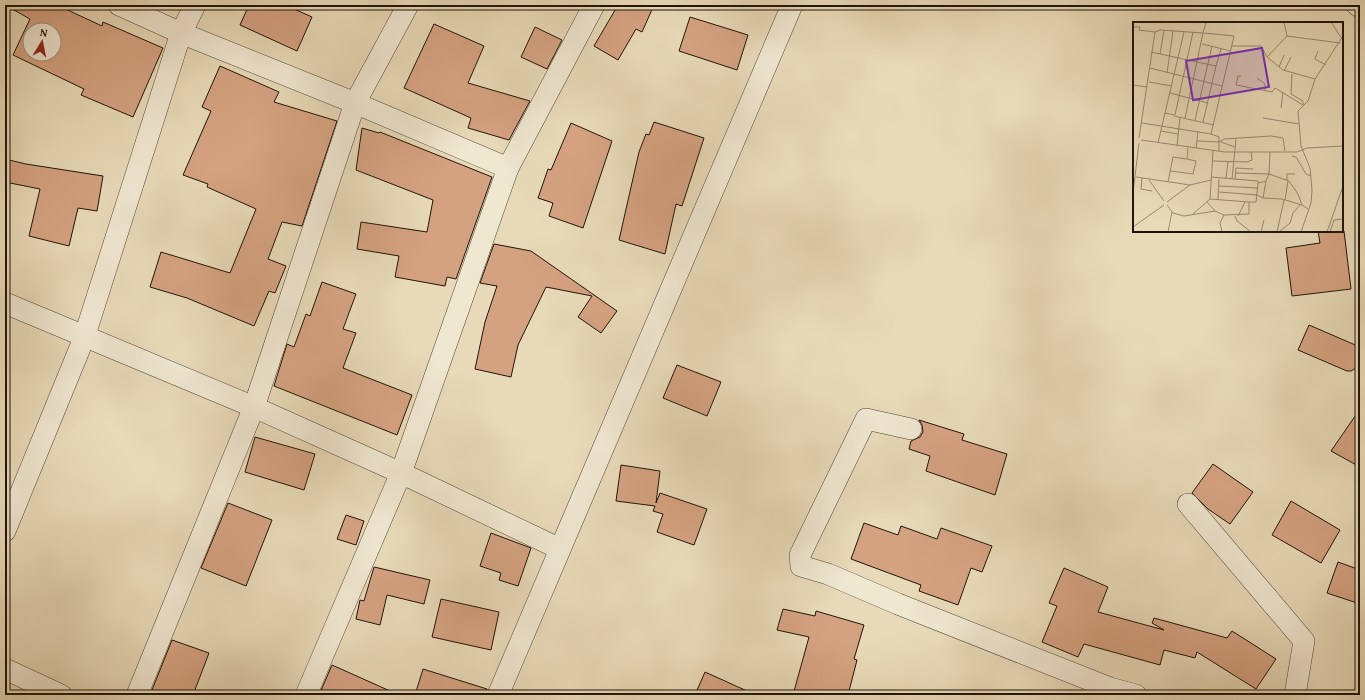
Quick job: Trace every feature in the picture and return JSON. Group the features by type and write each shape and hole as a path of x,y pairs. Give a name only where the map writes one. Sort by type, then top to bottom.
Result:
{"street":[{"path":"119,5 181,33 355,103 508,168"},
{"path":"5,531 84,338 181,33 195,5"},
{"path":"137,695 254,407 355,103 408,5"},
{"path":"306,695 401,473 508,168 594,5"},
{"path":"498,695 792,5"},
{"path":"5,303 84,338 254,407 401,473 560,549"},
{"path":"911,429 866,419 800,554 801,566 828,574 898,604 1110,688 1136,695"},
{"path":"1188,504 1304,641 1295,695"},
{"path":"5,669 61,695"}],"building":[{"path":"5,5 57,5 102,26 103,22 163,48 133,117 81,95 84,89 28,62 62,62 62,22 29,22 30,19"},
{"path":"249,5 285,5 312,17 297,51 240,25"},
{"path":"618,5 654,5 642,32 636,29 618,60 594,46"},
{"path":"690,17 748,35 737,70 679,51"},
{"path":"434,24 484,46 468,83 530,101 509,140 468,128 471,118 404,88"},
{"path":"535,27 562,40 547,69 521,57"},
{"path":"22,36 22,59 13,55"},
{"path":"220,66 279,92 274,102 337,121 302,226 282,222 268,259 286,266 275,293 269,291 254,326 187,298 150,287 161,252 230,273 256,209 207,187 208,184 183,175 211,111 202,107"},
{"path":"654,122 704,138 682,206 676,204 665,254 619,240 639,152 646,134 649,135"},
{"path":"571,123 612,141 583,228 549,216 553,203 538,198 548,169 551,170"},
{"path":"362,128 380,132 492,177 456,279 447,277 445,286 395,277 399,256 357,249 361,222 427,232 433,200 356,170"},
{"path":"5,159 26,164 103,176 97,211 78,208 69,246 29,236 40,189 5,182"},
{"path":"1344,231 1351,289 1292,296 1286,248 1320,243 1318,232"},
{"path":"494,244 531,251 617,311 601,333 578,317 592,296 546,287 518,345 511,377 475,369 485,322 497,286 480,283"},
{"path":"322,282 356,294 343,329 356,333 343,368 412,395 397,435 274,386 287,344 294,347 306,314 310,316"},
{"path":"1309,325 1360,347 1360,366 1351,371 1347,371 1298,350"},
{"path":"677,365 721,382 707,416 663,398"},
{"path":"1360,409 1360,467 1331,451"},
{"path":"919,420 964,434 962,440 1007,454 995,495 926,471 930,456 909,449 911,441 920,437 923,432 922,425"},
{"path":"255,437 315,454 304,490 245,472"},
{"path":"1213,464 1253,492 1230,524 1208,509 1192,493"},
{"path":"621,465 660,471 656,503 660,493 707,509 694,545 657,532 663,514 653,511 655,506 616,501"},
{"path":"1291,501 1340,530 1321,563 1272,535"},
{"path":"228,503 272,520 246,586 201,568"},
{"path":"346,515 364,521 356,545 337,539"},
{"path":"864,523 898,535 901,526 937,539 941,528 992,546 982,572 971,568 958,605 919,591 921,585 851,559"},
{"path":"491,533 531,548 518,586 499,580 501,573 480,566"},
{"path":"1338,562 1360,570 1360,604 1327,593"},
{"path":"374,567 430,580 424,604 387,595 380,625 356,619 360,600 364,601"},
{"path":"1064,568 1108,587 1098,612 1164,630 1152,623 1154,618 1227,638 1232,631 1276,659 1256,689 1197,652 1195,658 1164,650 1160,665 1084,644 1078,657 1042,642 1057,606 1049,603"},
{"path":"441,599 499,612 491,650 432,637"},
{"path":"783,609 815,616 816,611 864,625 854,659 857,660 848,695 793,695 809,637 777,630"},
{"path":"172,640 209,653 193,695 150,695"},
{"path":"332,665 399,695 319,695"},
{"path":"423,669 487,689 486,695 415,695"},
{"path":"705,672 756,695 695,695"}]}
